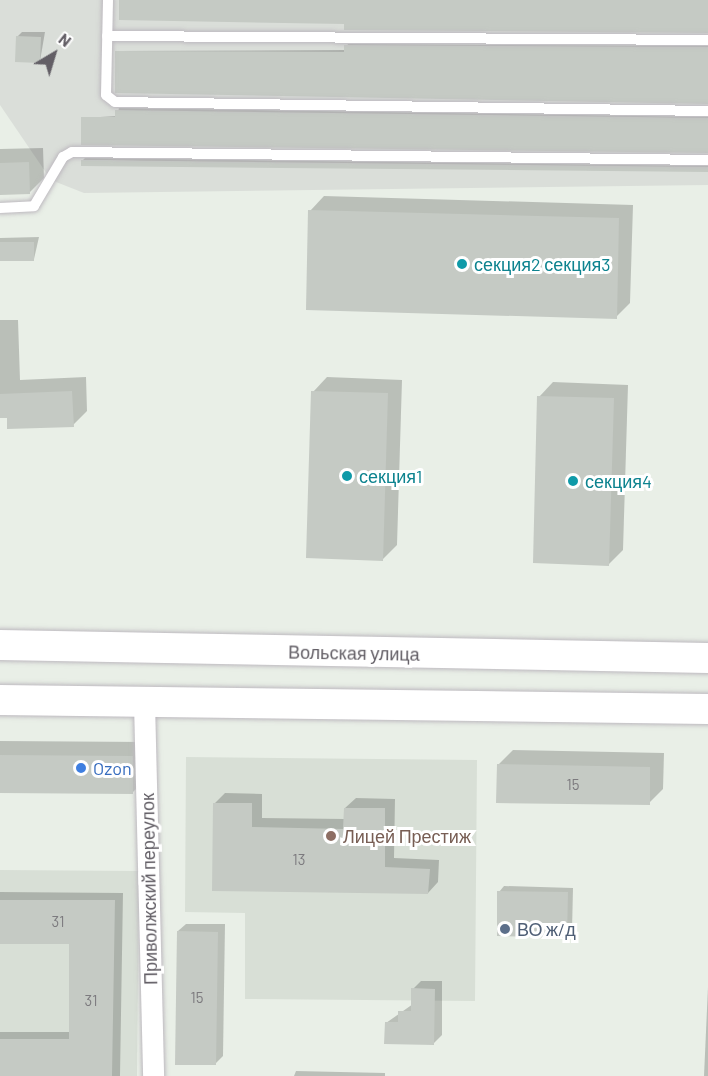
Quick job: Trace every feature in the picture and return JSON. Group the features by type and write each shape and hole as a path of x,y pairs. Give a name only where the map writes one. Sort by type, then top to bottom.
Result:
{"main road":[{"name":"Вольская улица","path":"0,645 708,658"},
{"path":"0,700 708,709"}],"street":[{"name":"Приволжский переулок","path":"144,702 153,1076"}],"lane":[{"path":"108,0 106,95 115,102 708,111"},
{"path":"107,36 708,40"},
{"path":"0,208 34,206 63,157 72,152 708,160"}],"shaded area":[{"path":"0,0 708,0 708,185 84,193 51,180 0,105"},
{"name":"Лицей Престиж","path":"186,757 477,760 475,1001 245,999 245,913 185,912"},
{"path":"0,870 139,871 137,1076 0,1076"}],"building":[{"path":"119,0 708,0 708,33 344,30 344,24 119,20"},
{"path":"16,36 41,37 40,63 15,62"},
{"path":"344,45 708,47 708,104 115,93 115,51 344,52"},
{"path":"115,110 708,118 708,153 81,145 81,117 115,117"},
{"path":"81,160 708,167 708,172 81,166"},
{"path":"29,162 30,194 0,195 0,163"},
{"name":"секция2 секция3","path":"308,210 619,218 617,319 306,310"},
{"path":"0,242 34,242 34,261 0,261"},
{"path":"72,391 74,427 7,429 7,418 0,418 0,394"},
{"name":"секция1","path":"311,391 388,393 383,561 306,558"},
{"name":"секция4","path":"537,396 614,398 609,566 533,563"},
{"path":"0,755 133,756 133,794 0,793"},
{"path":"497,764 650,767 650,805 496,803"},
{"path":"213,803 252,803 252,827 343,829 344,808 385,808 385,867 430,869 428,894 212,891"},
{"path":"497,891 568,892 567,938 497,936"},
{"path":"0,900 115,900 112,1076 0,1076 0,1039 69,1039 69,944 0,944"},
{"path":"177,931 218,932 216,1065 175,1065"},
{"path":"411,988 435,989 434,1045 384,1044 385,1022 398,1022 398,1011 411,1011"}],"place":[{"name":"секция2 секция3","path":"462,264"},
{"name":"секция1","path":"347,476"},
{"name":"секция4","path":"573,481"},
{"name":"Ozon","path":"81,768"},
{"name":"Лицей Престиж","path":"331,836"},
{"name":"ВО ж/д","path":"505,929"}]}
